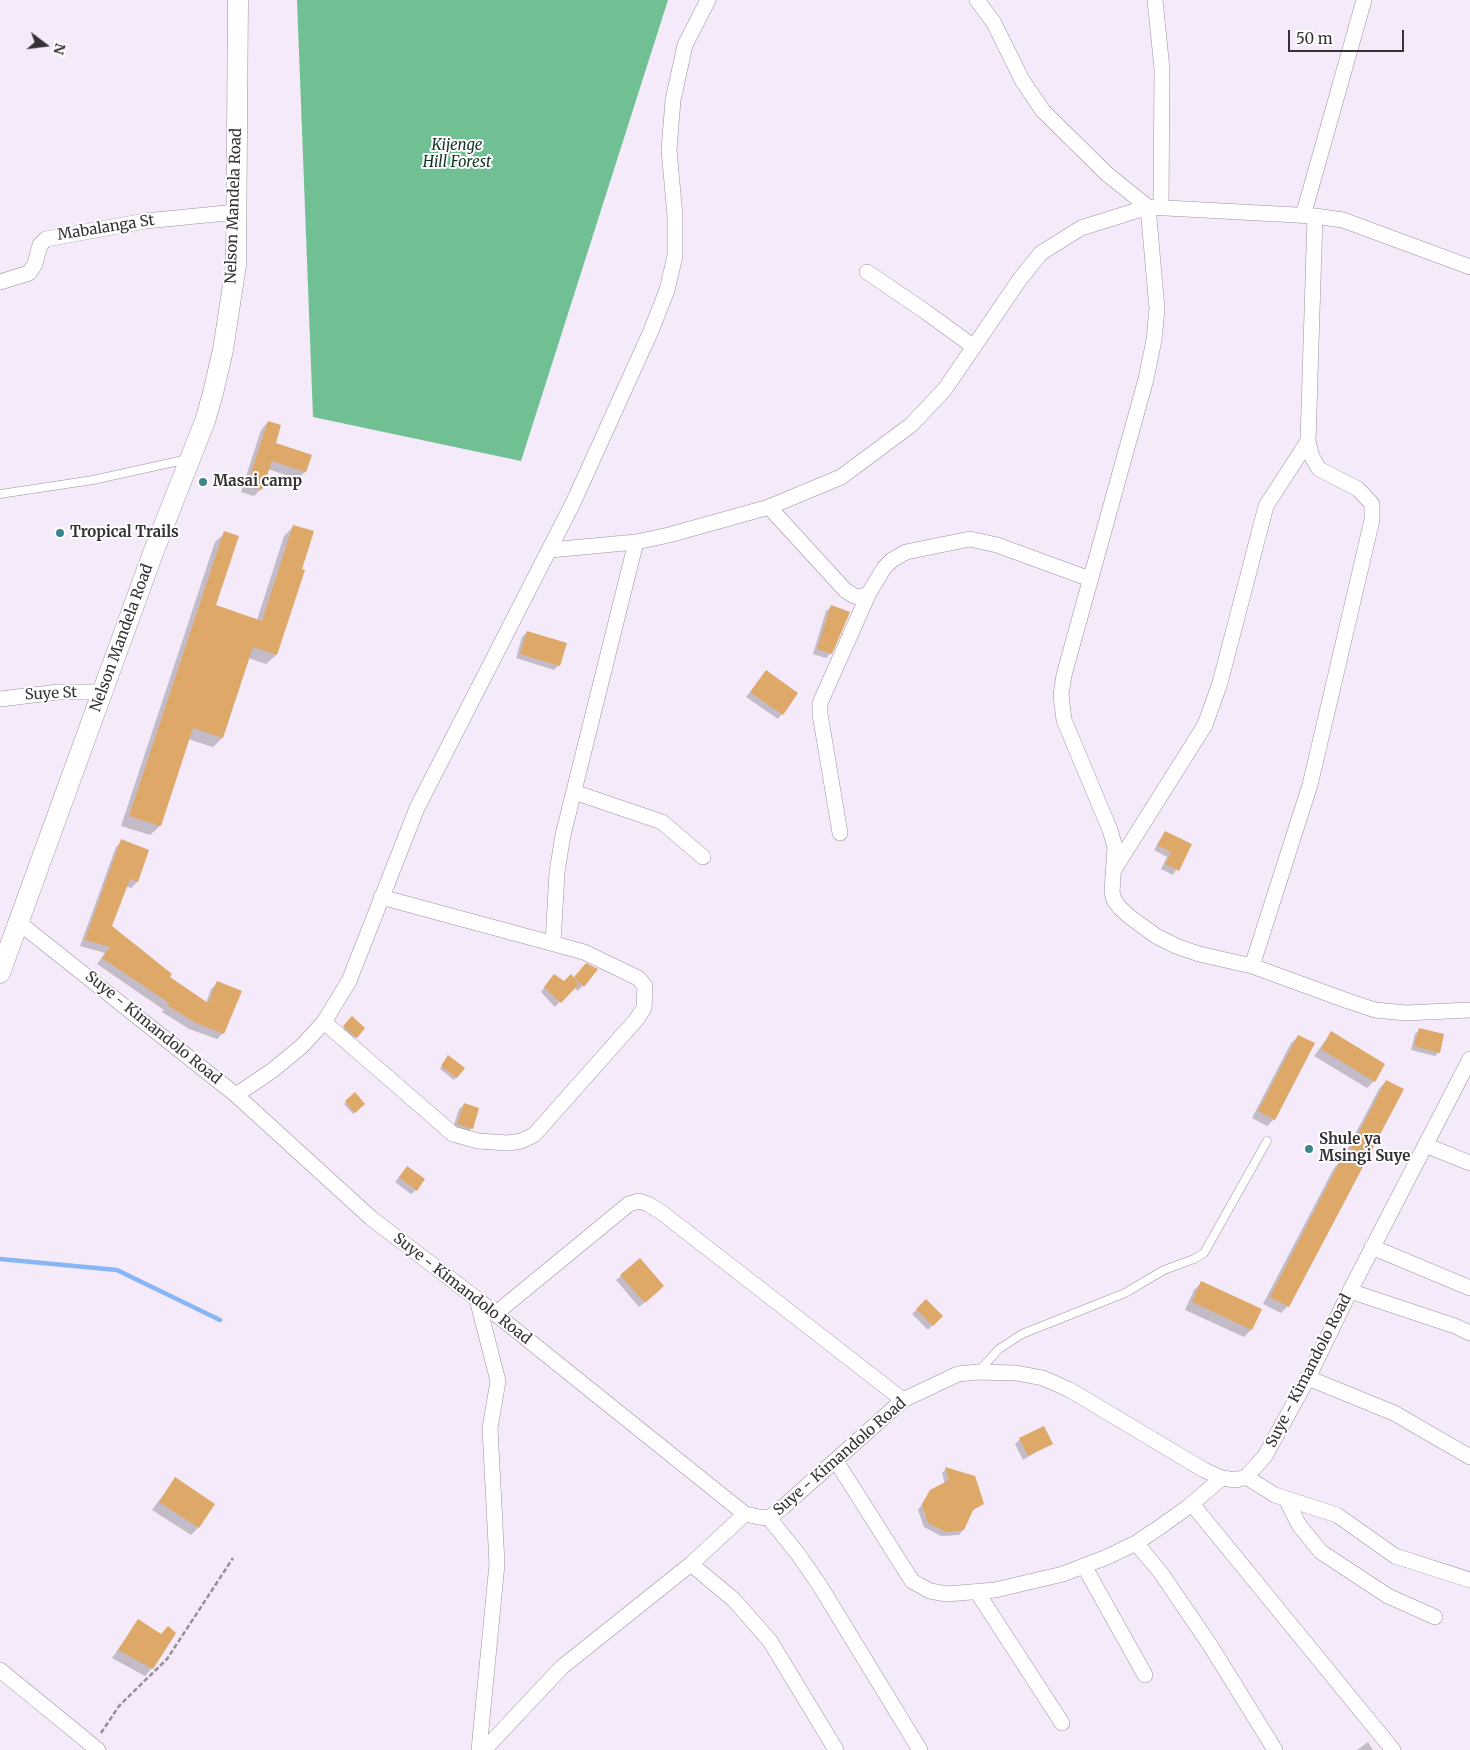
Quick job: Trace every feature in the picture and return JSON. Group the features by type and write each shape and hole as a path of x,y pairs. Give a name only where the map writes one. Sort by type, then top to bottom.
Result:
{"main road":[{"name":"Nelson Mandela Road","path":"0,973 205,421 223,350 236,265 238,0"}],"street":[{"path":"236,1095 294,1052 324,1022 349,981 416,808 470,699 550,550 647,340 667,290 675,256 675,216 669,150 673,100 685,45 708,0"},
{"path":"977,0 994,23 1022,80 1043,111 1107,174 1155,207"},
{"path":"1155,0 1162,70 1155,207 1156,309 1154,340 1146,379 1064,674 1061,695 1064,720 1110,830 1115,847 1112,892 1114,900 1120,908 1156,936 1200,954 1252,966 1375,1010 1406,1013 1470,1010"},
{"path":"1252,966 1310,785 1372,520 1372,504 1358,489 1318,469 1312,457 1308,441 1309,216 1364,0"},
{"path":"550,550 636,542 769,507 841,477 911,425 945,389 1020,279 1041,254 1081,228 1155,207 1309,216 1343,220 1470,267"},
{"name":"Mabalanga St","path":"0,282 29,273 35,264 40,245 46,239 145,221 237,212"},
{"path":"867,272 926,312 974,348"},
{"path":"1115,868 1204,725 1220,683 1266,506 1308,441"},
{"path":"769,507 845,590 854,596 862,596 869,593"},
{"path":"840,832 820,714 820,704 869,593 884,568 892,560 906,552 970,539 997,545 1090,579"},
{"path":"553,944 557,872 563,834 636,542"},
{"name":"Suye St","path":"0,699 58,692 103,692"},
{"path":"574,792 662,822 703,857"},
{"path":"324,1022 453,1134 478,1141 521,1141 534,1135 636,1020 644,1008 645,986 638,978 584,952 381,897"},
{"name":"Suye - Kimandolo Road","path":"18,922 236,1095 371,1218 477,1299 745,1514 769,1518 903,1400 958,1374 978,1372 1016,1373 1043,1378 1070,1390 1204,1470 1222,1478 1236,1480 1246,1477 1265,1456 1308,1378 1350,1290 1470,1059"},
{"path":"1425,1145 1470,1162"},
{"path":"495,1314 629,1204 639,1201 661,1212 903,1400"},
{"path":"1372,1247 1470,1288"},
{"path":"1350,1290 1455,1326 1470,1333"},
{"path":"477,1299 498,1382 490,1428 497,1564 479,1750"},
{"path":"1308,1378 1394,1413 1470,1456"},
{"path":"836,1460 912,1581 930,1591 947,1594 978,1592 1062,1574 1084,1566 1136,1543 1192,1504 1222,1478"},
{"path":"1246,1477 1268,1492 1337,1515 1395,1556 1470,1580"},
{"path":"1286,1499 1299,1525 1321,1552 1388,1596 1435,1617"},
{"path":"1192,1504 1393,1750"},
{"path":"484,1750 562,1668 691,1564 745,1514"},
{"path":"769,1518 798,1554 820,1586 920,1750"},
{"path":"1136,1543 1161,1573 1210,1645 1275,1750"},
{"path":"691,1564 734,1600 770,1642 836,1750"},
{"path":"1084,1566 1145,1675"},
{"path":"978,1592 1062,1723"},
{"path":"0,1670 96,1747"}],"lane":[{"path":"0,494 93,480 190,459"},
{"path":"978,1372 999,1349 1022,1334 1126,1293 1164,1270 1194,1259 1204,1252 1267,1141"}],"path":[{"path":"96,1747 120,1706 167,1660 233,1558"}],"green space":[{"name":"Kijenge Hill Forest","path":"297,0 668,0 521,461 313,417"}],"building":[{"path":"268,421 281,425 276,443 312,455 306,472 272,461 262,490 247,485"},
{"path":"293,525 314,531 302,569 305,570 277,655 253,647 223,738 193,728 161,826 129,816 224,531 239,536 216,605 262,621"},
{"path":"831,605 850,612 832,654 817,649"},
{"path":"527,631 567,643 560,666 520,654"},
{"path":"766,670 798,693 783,715 750,692"},
{"path":"1165,831 1192,844 1179,871 1165,864 1171,852 1157,845"},
{"path":"121,839 149,850 138,882 130,879 112,926 172,974 170,977 208,1003 217,981 242,991 224,1034 196,1023 167,1005 169,1003 102,958 110,947 85,940"},
{"path":"586,963 598,969 584,987 574,977"},
{"path":"554,974 564,981 571,974 579,984 561,1003 544,987"},
{"path":"352,1016 365,1028 357,1038 343,1026"},
{"path":"1419,1028 1444,1034 1440,1053 1414,1046"},
{"path":"1331,1031 1385,1064 1375,1082 1321,1049"},
{"path":"1298,1035 1315,1043 1275,1120 1258,1111"},
{"path":"448,1055 465,1068 457,1078 441,1066"},
{"path":"1386,1080 1404,1089 1289,1307 1270,1297 1341,1159 1344,1161"},
{"path":"355,1092 365,1104 355,1113 345,1101"},
{"path":"464,1103 479,1108 473,1129 457,1124"},
{"path":"407,1166 425,1179 417,1191 399,1177"},
{"path":"640,1258 664,1286 645,1303 620,1275"},
{"path":"1201,1281 1262,1309 1252,1330 1192,1302"},
{"path":"926,1299 943,1316 933,1326 916,1309"},
{"path":"1044,1426 1053,1444 1028,1456 1019,1438"},
{"path":"945,1467 975,1476 984,1504 973,1510 964,1530 946,1532 928,1523 922,1504 930,1490 949,1480"},
{"path":"175,1477 215,1504 199,1528 159,1502"},
{"path":"138,1619 161,1634 168,1626 176,1633 153,1669 118,1650"}],"waterway":[{"path":"0,1259 117,1270 220,1320"}],"place":[{"name":"Masai camp","path":"203,482"},
{"name":"Tropical Trails","path":"60,533"},
{"name":"Shule ya Msingi Suye","path":"1309,1149"}]}
